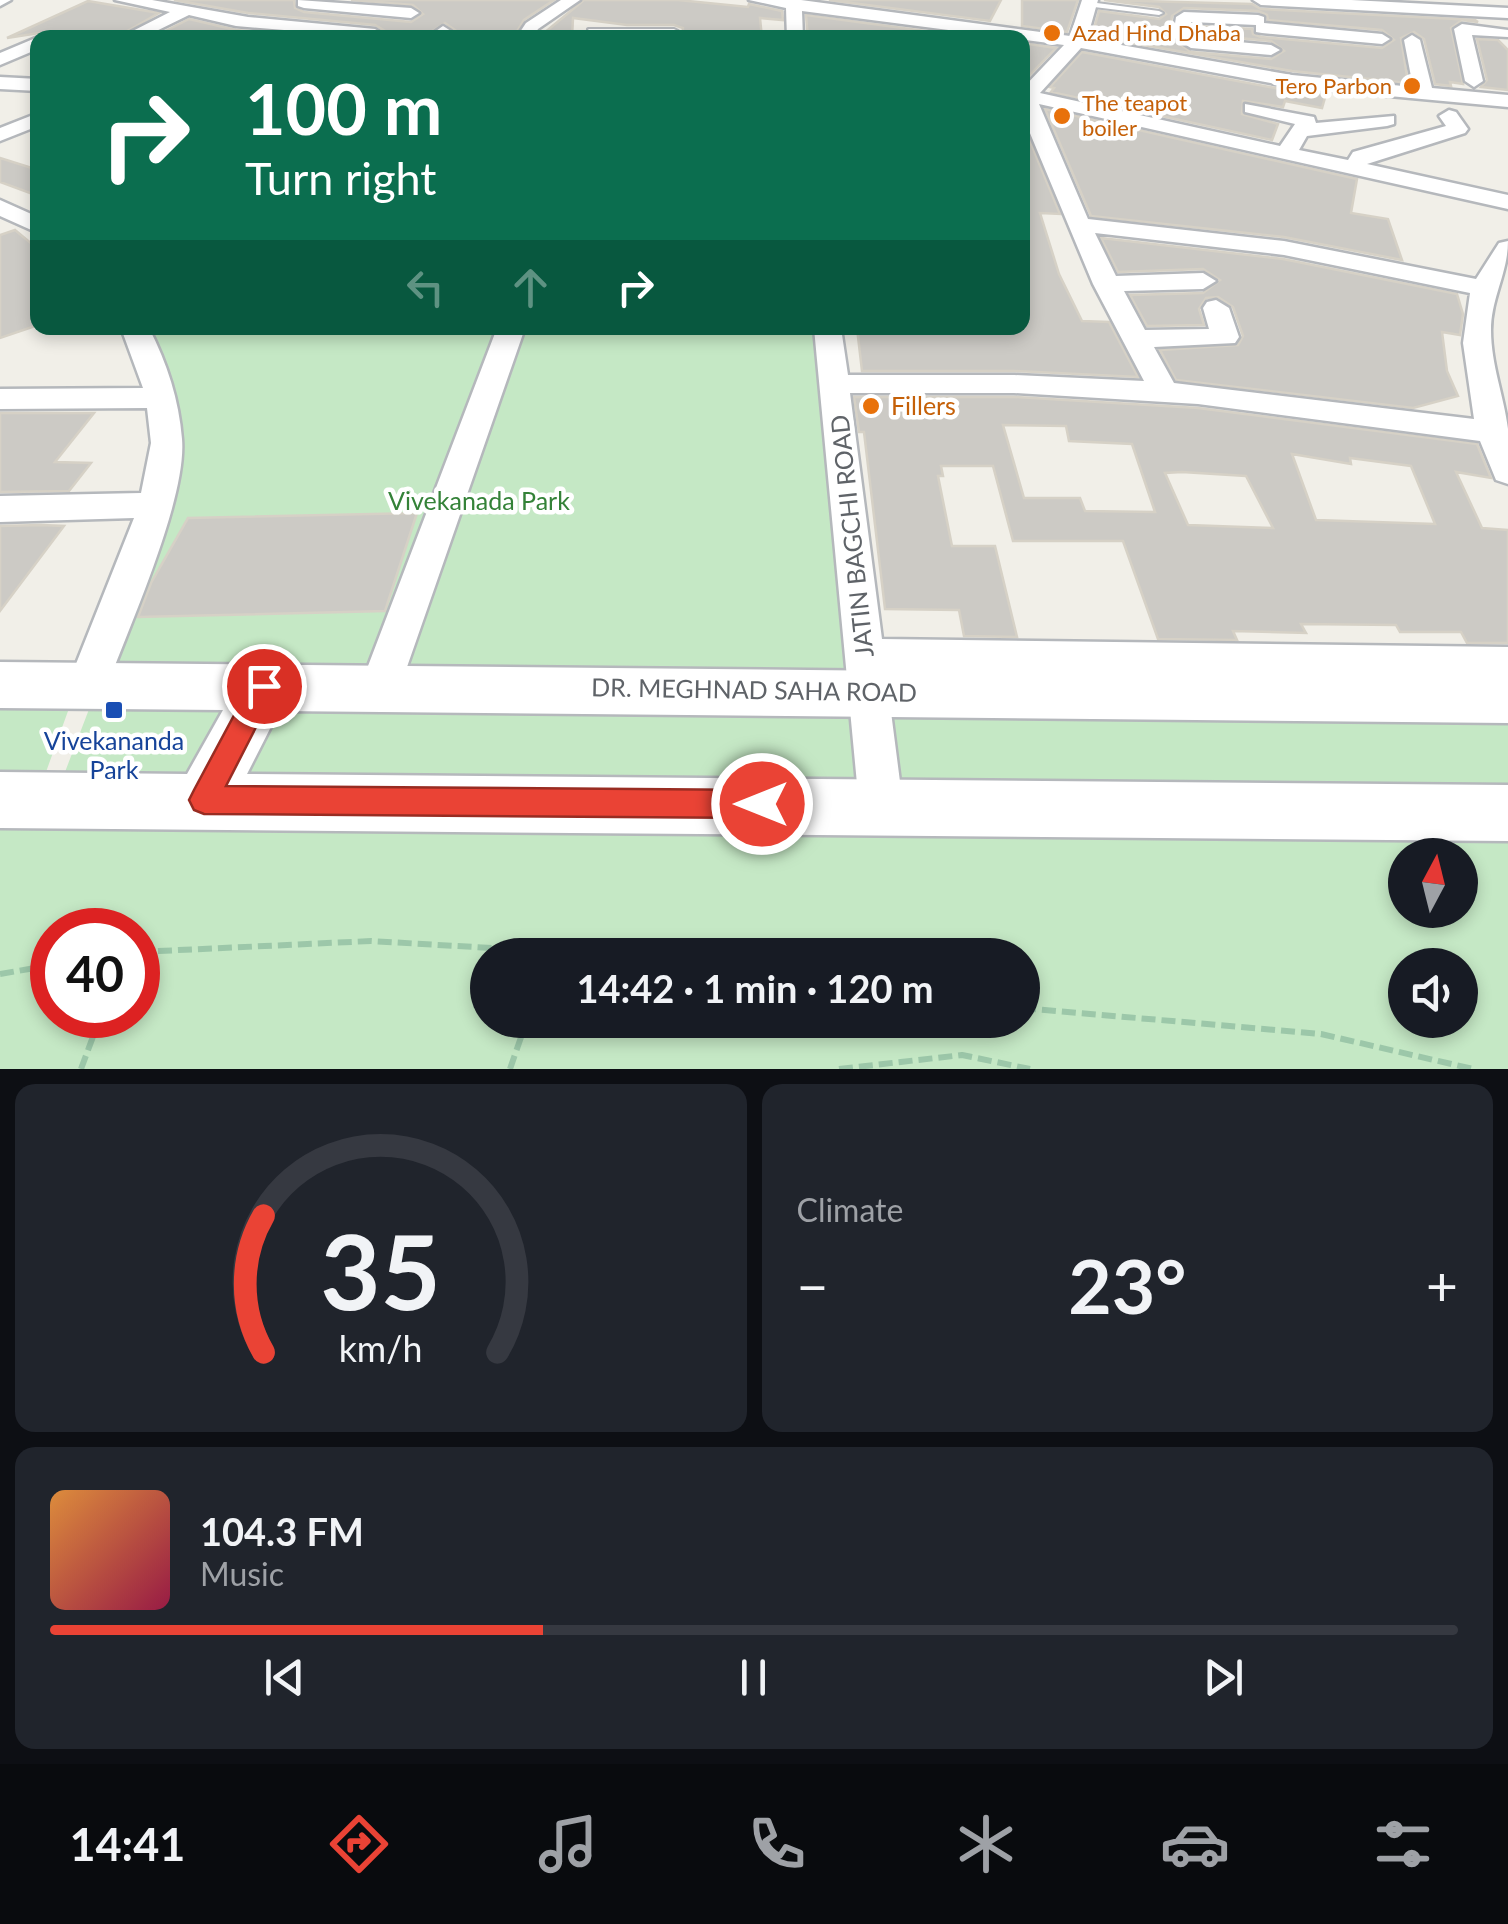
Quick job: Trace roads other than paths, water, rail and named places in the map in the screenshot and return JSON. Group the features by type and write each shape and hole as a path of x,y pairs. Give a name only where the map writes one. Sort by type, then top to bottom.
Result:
{"street":[{"path":"123,0 188,10 233,23 329,30"},
{"path":"529,30 572,0"},
{"path":"757,0 992,30"},
{"path":"1250,0 1281,79"},
{"path":"1261,0 1425,4 1508,14"},
{"path":"292,2 416,9 382,30"},
{"path":"793,2 795,30"},
{"path":"1030,90 1078,42 1089,2"},
{"path":"301,26 332,5"},
{"path":"144,30 188,10"},
{"path":"233,23 257,10"},
{"path":"1474,81 1462,29 1508,34"},
{"path":"1202,32 1382,39"},
{"path":"1030,35 1281,79 1508,101"},
{"path":"1412,40 1424,93"},
{"path":"0,60 30,46"},
{"path":"0,83 30,84"},
{"path":"1030,96 1172,121 1286,153 1508,202"},
{"path":"1030,108 1106,284 1164,392"},
{"path":"1252,108 1308,121 1286,153"},
{"path":"1353,168 1360,156 1427,141 1458,129 1450,116"},
{"path":"1302,131 1387,120"},
{"path":"0,135 30,122"},
{"path":"1407,179 1410,166 1452,156"},
{"path":"1030,157 1049,157"},
{"path":"0,206 30,220"},
{"path":"0,233 30,225"},
{"path":"1079,225 1153,230 1325,255 1485,289"},
{"path":"1507,252 1487,278 1478,320 1508,472"},
{"path":"1106,284 1204,282"},
{"path":"1134,339 1226,337 1216,308"},
{"path":"1478,320 1508,328"},
{"path":"88,684 156,505 167,443 162,398 138,335"},
{"path":"380,688 509,335"},
{"name":"JATIN BAGCHI ROAD","path":"829,335 881,805"},
{"path":"834,384 1014,384 1164,392 1338,410 1497,420"},
{"path":"0,398 162,398"},
{"path":"0,509 156,505"},
{"path":"867,673 1508,664"},
{"name":"DR. MEGHNAD SAHA ROAD","path":"0,685 380,688 867,673 1179,698 1508,700"},
{"path":"204,800 264,686"},
{"path":"0,800 1508,813"}],"lane":[{"path":"1089,2 1132,9 1131,16 1156,16"}],"place":[{"name":"Azad Hind Dhaba","path":"1052,33"},
{"name":"Tero Parbon","path":"1412,86"},
{"name":"The teapot boiler","path":"1062,116"},
{"name":"Fillers","path":"871,406"},
{"name":"Vivekananda Park","path":"114,710"}],"park label":[{"name":"Vivekanada Park","path":"479,501"}]}
